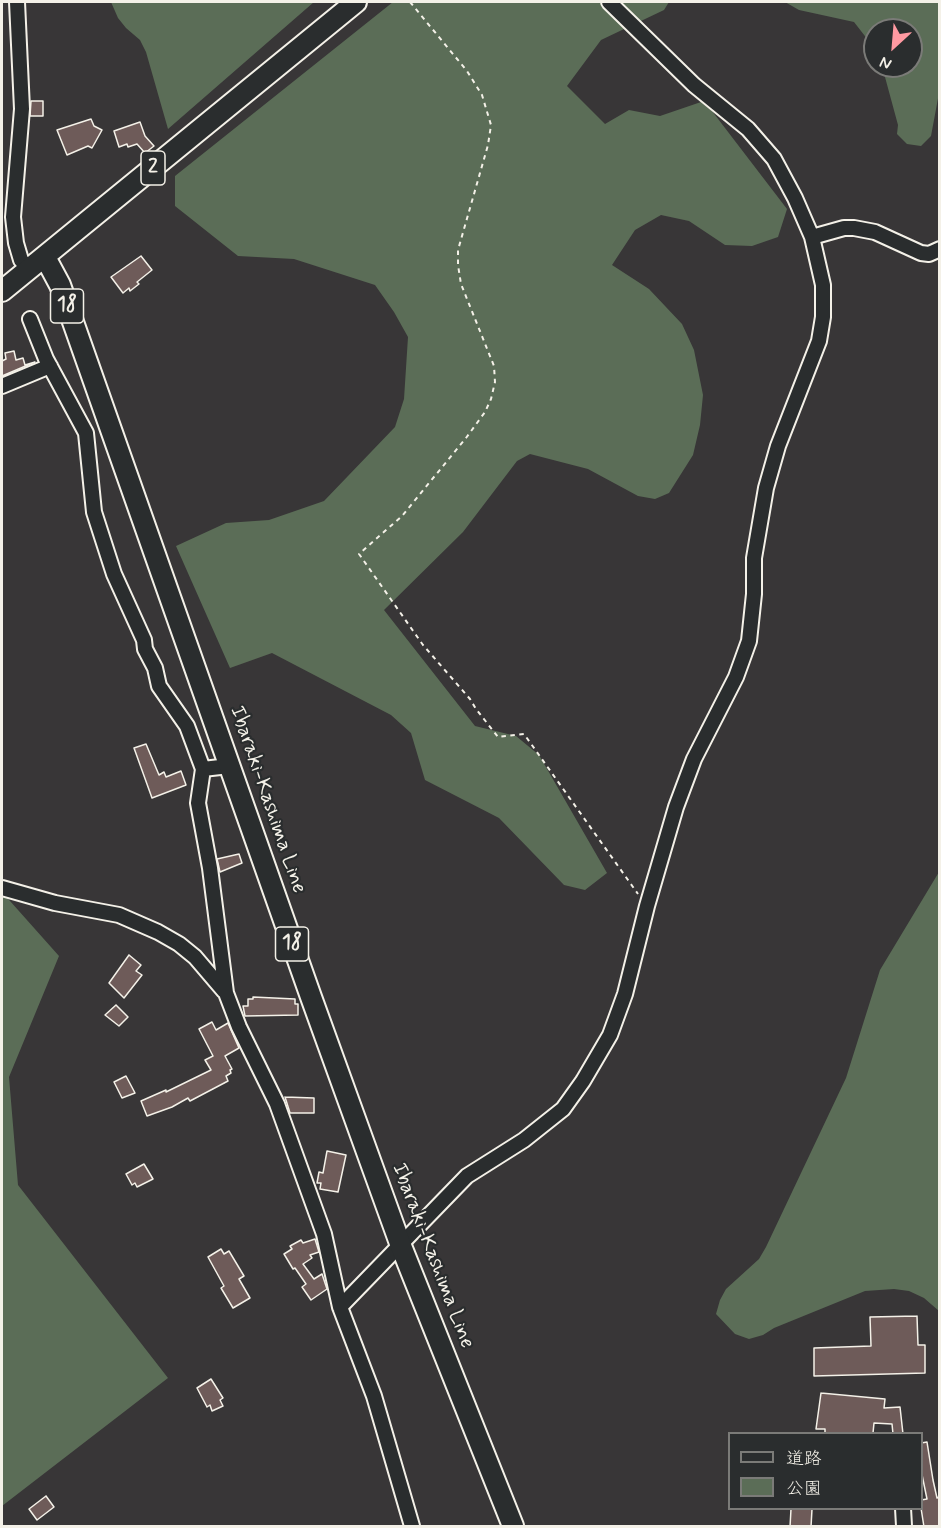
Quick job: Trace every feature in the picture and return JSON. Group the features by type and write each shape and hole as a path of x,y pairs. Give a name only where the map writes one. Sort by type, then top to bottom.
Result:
{"main road":[{"name":"2","path":"2,291 356,2"},
{"name":"Ibaraki-Kashima Line","path":"45,257 60,285 401,1246 513,1527"}],"street":[{"path":"17,2 22,109 13,217 16,243 21,260 29,269"},
{"path":"340,1307 466,1176 524,1140 563,1108 583,1081 610,1035 625,994 647,906 674,815 694,759 736,677 750,641 754,558 765,488 778,446 819,341 823,317 823,285 812,237 774,159 748,129 694,85 609,2"},
{"path":"812,237 844,228 854,228 875,232 921,253 929,254 939,249"},
{"path":"30,319 50,366 86,433 93,512 114,574 144,640 159,686 186,726 203,769 198,803 210,868 226,993 239,1027 277,1104 324,1234 340,1307 374,1396 412,1527"},
{"path":"2,386 50,366"},
{"path":"81,424 107,416"},
{"path":"203,769 229,766"},
{"path":"2,888 55,903 119,915 158,932 179,944 195,957 226,993"},
{"path":"903,1510 904,1527"}],"path":[{"path":"410,2 467,71 482,95 491,125 488,145 458,250 458,265 461,284 494,366 495,382 485,412 466,438 402,516 359,554 423,645 470,699 498,737 524,734 647,906"}],"green space":[{"path":"111,2 314,2 168,129 146,52 140,40 118,18"},
{"path":"393,2 669,2 664,10 601,40 567,86 605,124 629,110 660,116 701,102 712,111 787,209 778,237 752,246 725,245 689,221 661,215 635,230 612,265 649,289 682,324 694,350 703,395 700,425 693,455 669,493 655,499 638,496 588,469 530,454 517,461 463,532 384,610 475,726 516,736 539,755 607,873 585,890 564,885 499,818 425,780 411,733 391,715 272,653 230,668 176,546 226,523 269,520 324,501 395,427 404,399 408,337 375,285 294,259 238,256 175,206 175,176"},
{"path":"785,2 939,2 939,93 931,136 921,146 907,144 897,134 898,125 885,78 923,78 923,18 863,18 863,34 854,22 799,10"},
{"path":"939,872 939,1311 924,1298 909,1291 894,1289 865,1291 774,1328 763,1335 749,1339 735,1334 716,1314 720,1300 726,1289 759,1259 766,1247 846,1078 880,970"},
{"path":"2,892 59,956 9,1077 18,1185 168,1378 2,1506"}],"building":[{"path":"31,101 43,101 43,116 30,116"},
{"path":"91,119 94,126 102,130 92,148 88,146 67,155 57,130"},
{"path":"140,122 145,136 154,146 145,153 137,144 119,147 114,131"},
{"path":"141,256 152,270 137,282 139,284 123,293 111,277"},
{"path":"14,351 16,360 23,358 25,365 35,362 2,376 2,361 6,359 5,353"},
{"path":"146,744 159,775 164,772 166,777 181,771 186,785 152,798 134,748"},
{"path":"239,854 242,863 220,872 217,859"},
{"path":"129,955 141,965 136,971 142,975 124,998 109,983"},
{"path":"253,997 295,999 295,1004 298,1004 298,1015 245,1016 243,1006 248,1006 248,999 253,999"},
{"path":"116,1005 128,1017 119,1026 105,1015"},
{"path":"212,1022 216,1030 228,1023 239,1048 225,1056 232,1069 231,1073 226,1076 228,1081 190,1101 188,1098 172,1107 147,1116 141,1101 166,1090 166,1092 211,1070 205,1060 213,1056 199,1029"},
{"path":"126,1076 135,1093 122,1098 114,1082"},
{"path":"285,1097 314,1098 314,1113 290,1113"},
{"path":"327,1151 346,1155 338,1192 320,1189 321,1183 317,1183 319,1172 323,1173"},
{"path":"144,1164 153,1179 137,1187 135,1183 132,1185 126,1174"},
{"path":"315,1239 319,1252 310,1255 312,1258 303,1264 314,1279 322,1274 327,1289 311,1300 302,1287 306,1284 284,1254 292,1249 290,1246 301,1240 303,1243"},
{"path":"221,1249 224,1254 229,1251 244,1276 239,1279 250,1298 233,1308 221,1288 224,1286 208,1257"},
{"path":"917,1316 918,1345 925,1345 925,1373 814,1376 814,1348 871,1346 870,1317"},
{"path":"211,1379 223,1398 220,1400 223,1406 212,1411 210,1405 207,1407 197,1388"},
{"path":"821,1393 885,1399 884,1408 900,1407 903,1432 893,1432 892,1424 874,1423 873,1432 825,1432 825,1429 816,1429"},
{"path":"927,1442 933,1480 937,1498 939,1497 939,1527 924,1527 921,1510 923,1500 927,1499 923,1480 923,1443"},
{"path":"46,1496 54,1507 37,1520 29,1509"},
{"path":"791,1510 812,1510 811,1527 790,1527"}]}
